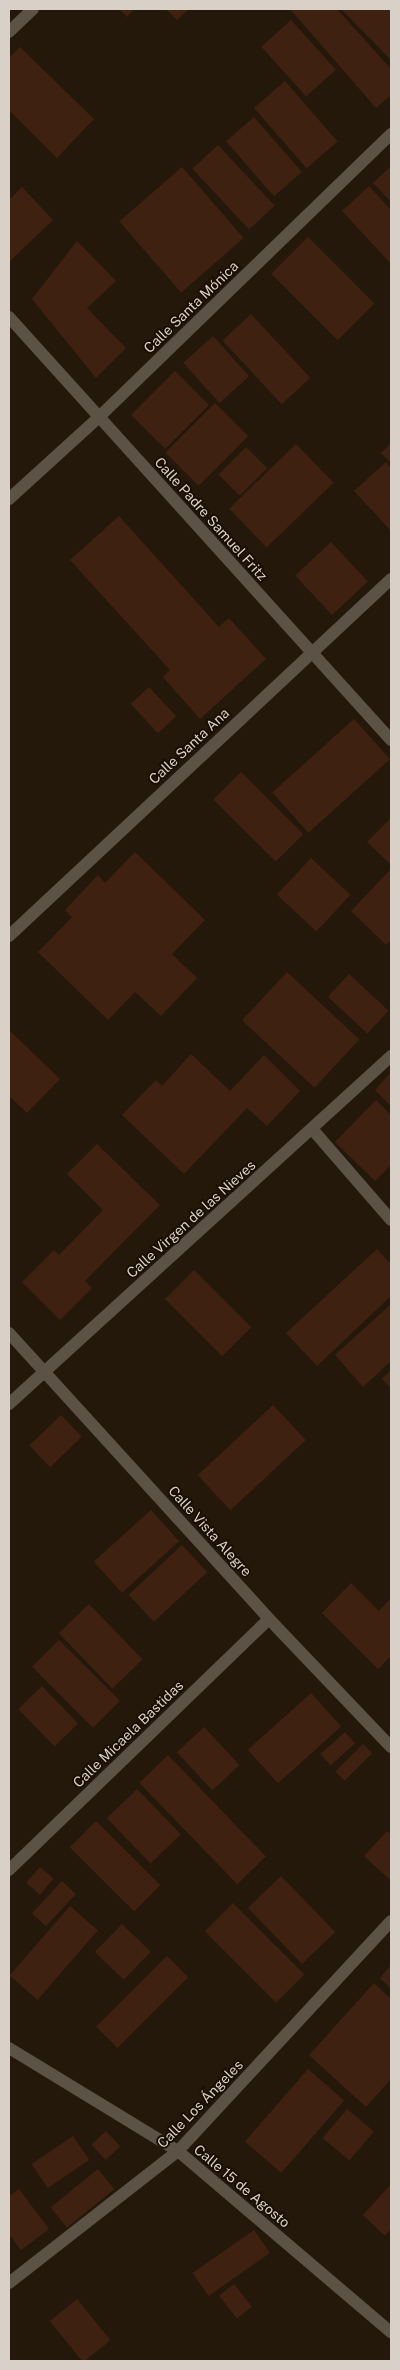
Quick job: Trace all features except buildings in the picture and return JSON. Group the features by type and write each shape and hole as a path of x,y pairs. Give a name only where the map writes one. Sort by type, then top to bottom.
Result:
{"street":[{"path":"9,32 33,9"},
{"name":"Calle Santa Mónica","path":"9,499 99,417 391,134"},
{"name":"Calle Padre Samuel Fritz","path":"9,317 391,740"},
{"name":"Calle Santa Ana","path":"9,936 310,652 391,579"},
{"name":"Calle Virgen de las Nieves","path":"9,1404 313,1130 391,1056"},
{"path":"313,1130 391,1220"},
{"name":"Calle Vista Alegre","path":"9,1333 268,1619 391,1747"},
{"name":"Calle Micaela Bastidas","path":"9,1870 268,1619"},
{"name":"Calle Los Ángeles","path":"9,2283 178,2151 391,1921"},
{"name":"Calle 15 de Agosto","path":"9,2048 178,2151 391,2332"}]}
